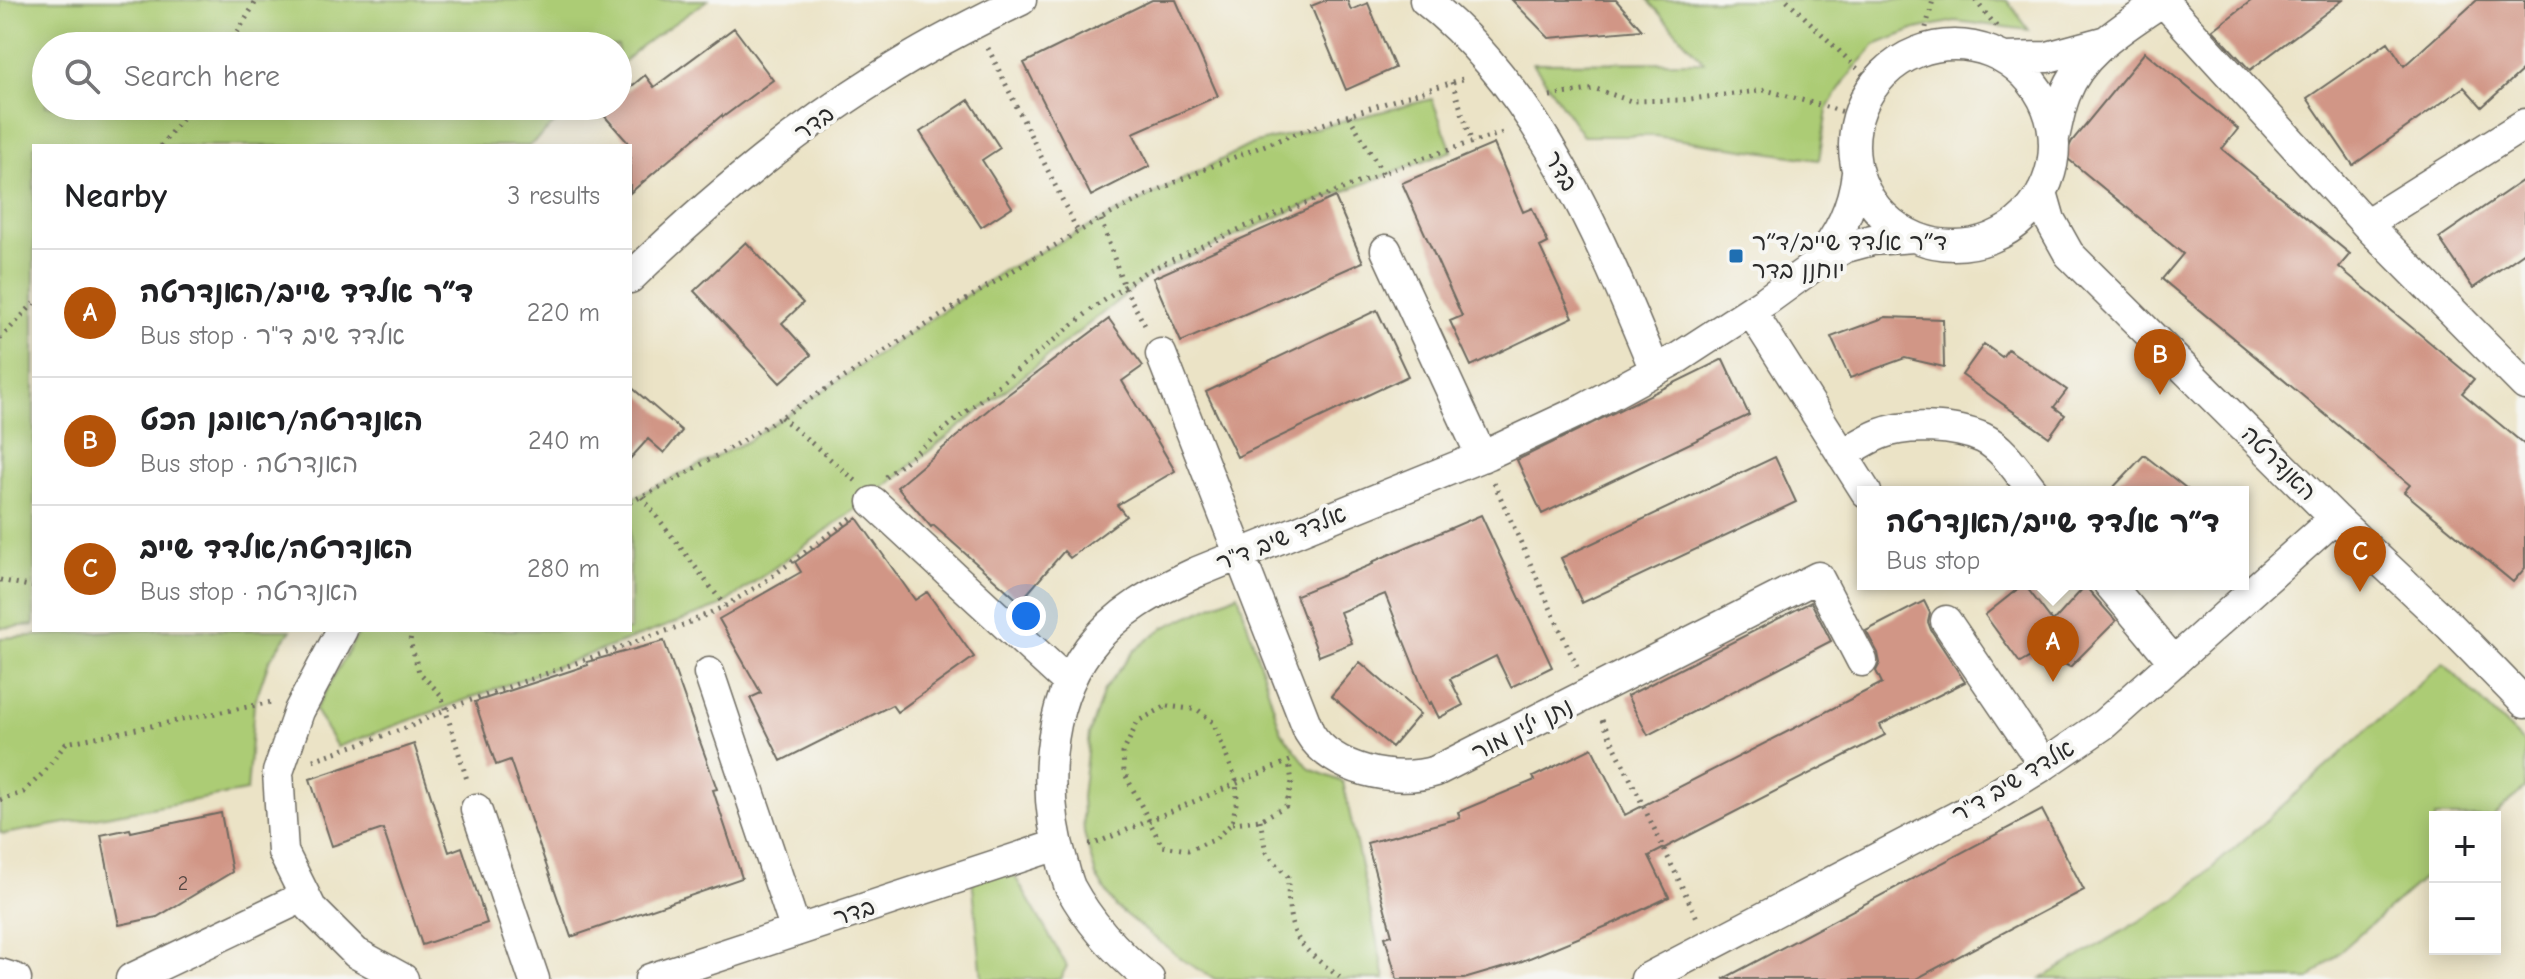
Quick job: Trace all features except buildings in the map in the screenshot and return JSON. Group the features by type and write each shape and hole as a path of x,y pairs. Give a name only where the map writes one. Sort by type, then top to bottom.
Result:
{"street":[{"name":"בדר","path":"632,276 729,188 804,128 882,75 1021,0"},
{"name":"בדר","path":"1425,0 1495,69 1534,124 1594,230 1655,370"},
{"path":"1857,173 1867,197 1883,218 1914,237 1937,244 1972,244 2004,232 2026,214 2042,192 2051,167 2053,140 2065,95 2079,68 2105,41 2164,0 2366,224 2525,385"},
{"path":"2004,58 2048,57 2105,41"},
{"path":"1810,268 1830,245 1845,218 1855,190 1857,173 1853,142 1858,116 1874,85 1895,64 1920,51 1949,45 1977,48 2004,58 2024,73 2039,93 2049,115 2053,140"},
{"path":"2366,224 2525,124"},
{"name":"האנדרטה","path":"2042,192 2050,220 2069,254 2525,703"},
{"name":"האנדרטה","path":"2004,232 2030,237 2069,254"},
{"path":"1810,268 1834,253 1859,243 1914,237"},
{"path":"1386,250 1482,457"},
{"name":"אלדד שיב ד\"ר","path":"1149,979 1097,929 1069,885 1057,845 1051,802 1051,760 1057,720 1069,683 1089,649 1117,618 1153,592 1482,457 1584,409 1751,311 1810,268"},
{"path":"1751,311 1862,486"},
{"path":"1161,354 1309,732 1320,747"},
{"path":"1842,455 1881,433 1908,428 1945,428 1984,439 2003,454 2029,486"},
{"path":"870,497 1069,683"},
{"name":"אלדד שיב ד\"ר","path":"1646,979 1979,805 2044,765 2104,724 2335,518"},
{"name":"נתן ילין מור","path":"1320,747 1343,762 1392,777 1411,777 1436,771 1818,577 1862,661"},
{"path":"2114,590 2174,662"},
{"path":"1946,621 2044,765"},
{"path":"341,632 299,711 278,772 283,852 311,908 356,953 403,979"},
{"path":"709,673 796,931"},
{"path":"476,809 534,979"},
{"name":"בדר","path":"650,979 1057,845"},
{"path":"131,979 305,896"},
{"path":"0,974 16,979"}],"path":[{"path":"238,32 257,0"},
{"path":"1787,0 1874,85"},
{"path":"1920,51 1933,0"},
{"path":"976,22 1078,232"},
{"path":"632,501 668,484 781,417 1078,232 1154,193 1231,159 1349,116 1495,69"},
{"path":"1452,82 1472,143"},
{"path":"1514,95 1531,99 1596,89 1631,101 1643,101 1682,100 1766,90 1858,116"},
{"path":"1349,116 1383,174"},
{"path":"162,144 180,120"},
{"path":"278,772 686,624 725,606 763,583 1092,309 1145,272 1242,228 1425,157 1534,124"},
{"path":"1101,220 1124,287 1161,354"},
{"path":"0,339 32,305"},
{"path":"781,417 870,497"},
{"path":"642,497 725,606"},
{"path":"0,580 32,587"},
{"path":"412,632 410,641 419,672 441,695 476,809"},
{"path":"0,800 24,792 66,743 308,694"},
{"path":"1167,706 1198,710 1213,722 1237,785 1232,823 1214,840 1188,850 1162,846 1124,772 1123,753 1138,721 1167,706"},
{"path":"1057,845 1094,844 1320,747"},
{"path":"1232,823 1260,820 1286,806 1292,782 1289,762"},
{"path":"1260,820 1266,852 1288,877 1288,911 1292,931 1310,954 1342,979"}],"green space":[{"path":"0,0 708,0 632,54 632,32 32,32 32,120 559,120 531,144 32,144 32,625 0,628"},
{"path":"1647,0 2007,0 2029,30 1955,21 1916,29 1875,45 1846,79 1827,110 1819,160 1655,136 1583,136 1533,63 1704,62"},
{"path":"1432,99 1452,151 1286,213 1149,276 863,504 721,606 337,747 315,710 359,632 632,632 632,498 746,442 1004,270 1252,144"},
{"path":"1238,594 1281,731 1310,769 1343,782 1385,979 1215,979 1184,961 1116,907 1096,876 1084,833 1082,797 1089,734 1104,690 1134,651 1163,628"},
{"path":"94,632 290,632 269,661 254,704 247,791 4,834 0,832 0,638"},
{"path":"2443,663 2525,744 2525,788 2499,811 2429,811 2429,873 2309,979 2041,979 2177,899"},
{"path":"1006,861 1067,966 1060,979 982,979 972,877"}],"place":[{"name":"ד״ר אלדד שייב/ד״ר יוחנן בדר","path":"1736,256"},
{"name":"האנדרטה/ראובן הכט","path":"2160,395"},
{"name":"האנדרטה/אלדד שייב","path":"2360,592"},
{"name":"ד״ר אלדד שייב/האנדרטה","path":"2053,682"}]}
